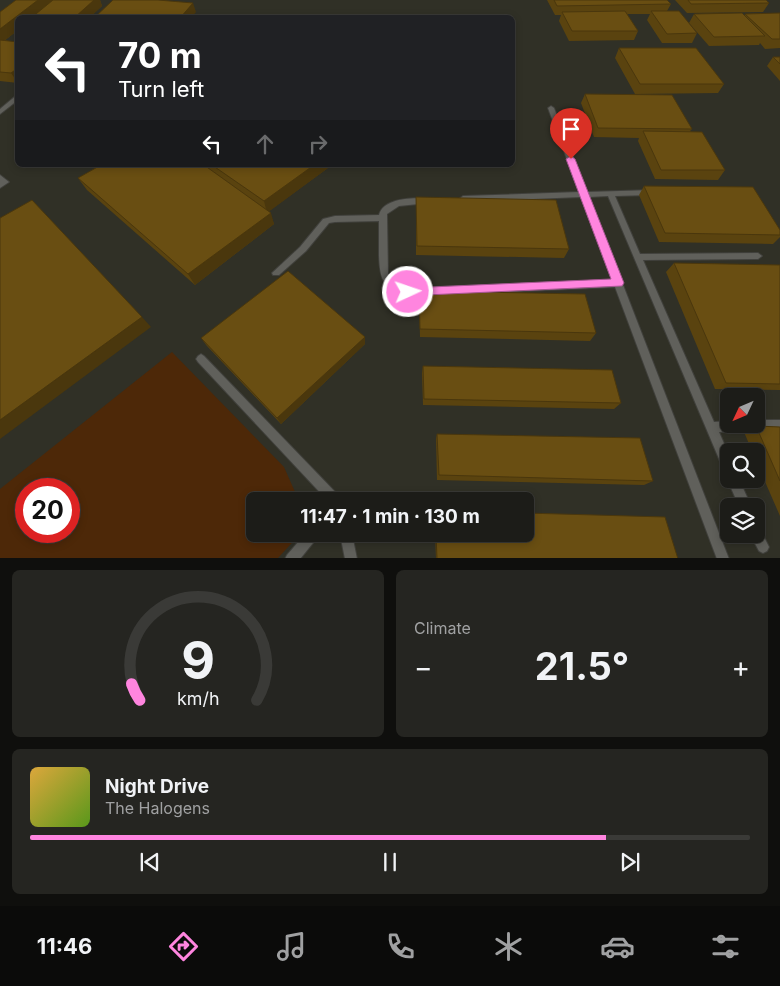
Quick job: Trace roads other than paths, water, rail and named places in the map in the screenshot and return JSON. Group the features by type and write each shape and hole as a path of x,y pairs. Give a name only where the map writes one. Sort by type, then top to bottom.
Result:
{"lane":[{"path":"0,112 15,99"},
{"path":"551,108 723,558"},
{"path":"0,178 5,182 0,185"},
{"path":"450,200 584,193 656,192"},
{"path":"610,193 720,449"},
{"path":"430,201 401,202 393,205 383,213 384,274 394,287 408,292 618,283"},
{"path":"276,273 303,249 326,221 335,219 382,218"},
{"path":"637,257 758,256"},
{"path":"201,359 327,492"},
{"path":"710,427 780,425"},
{"path":"291,558 306,542"},
{"path":"348,542 351,558"},
{"path":"760,543 762,547"}]}
